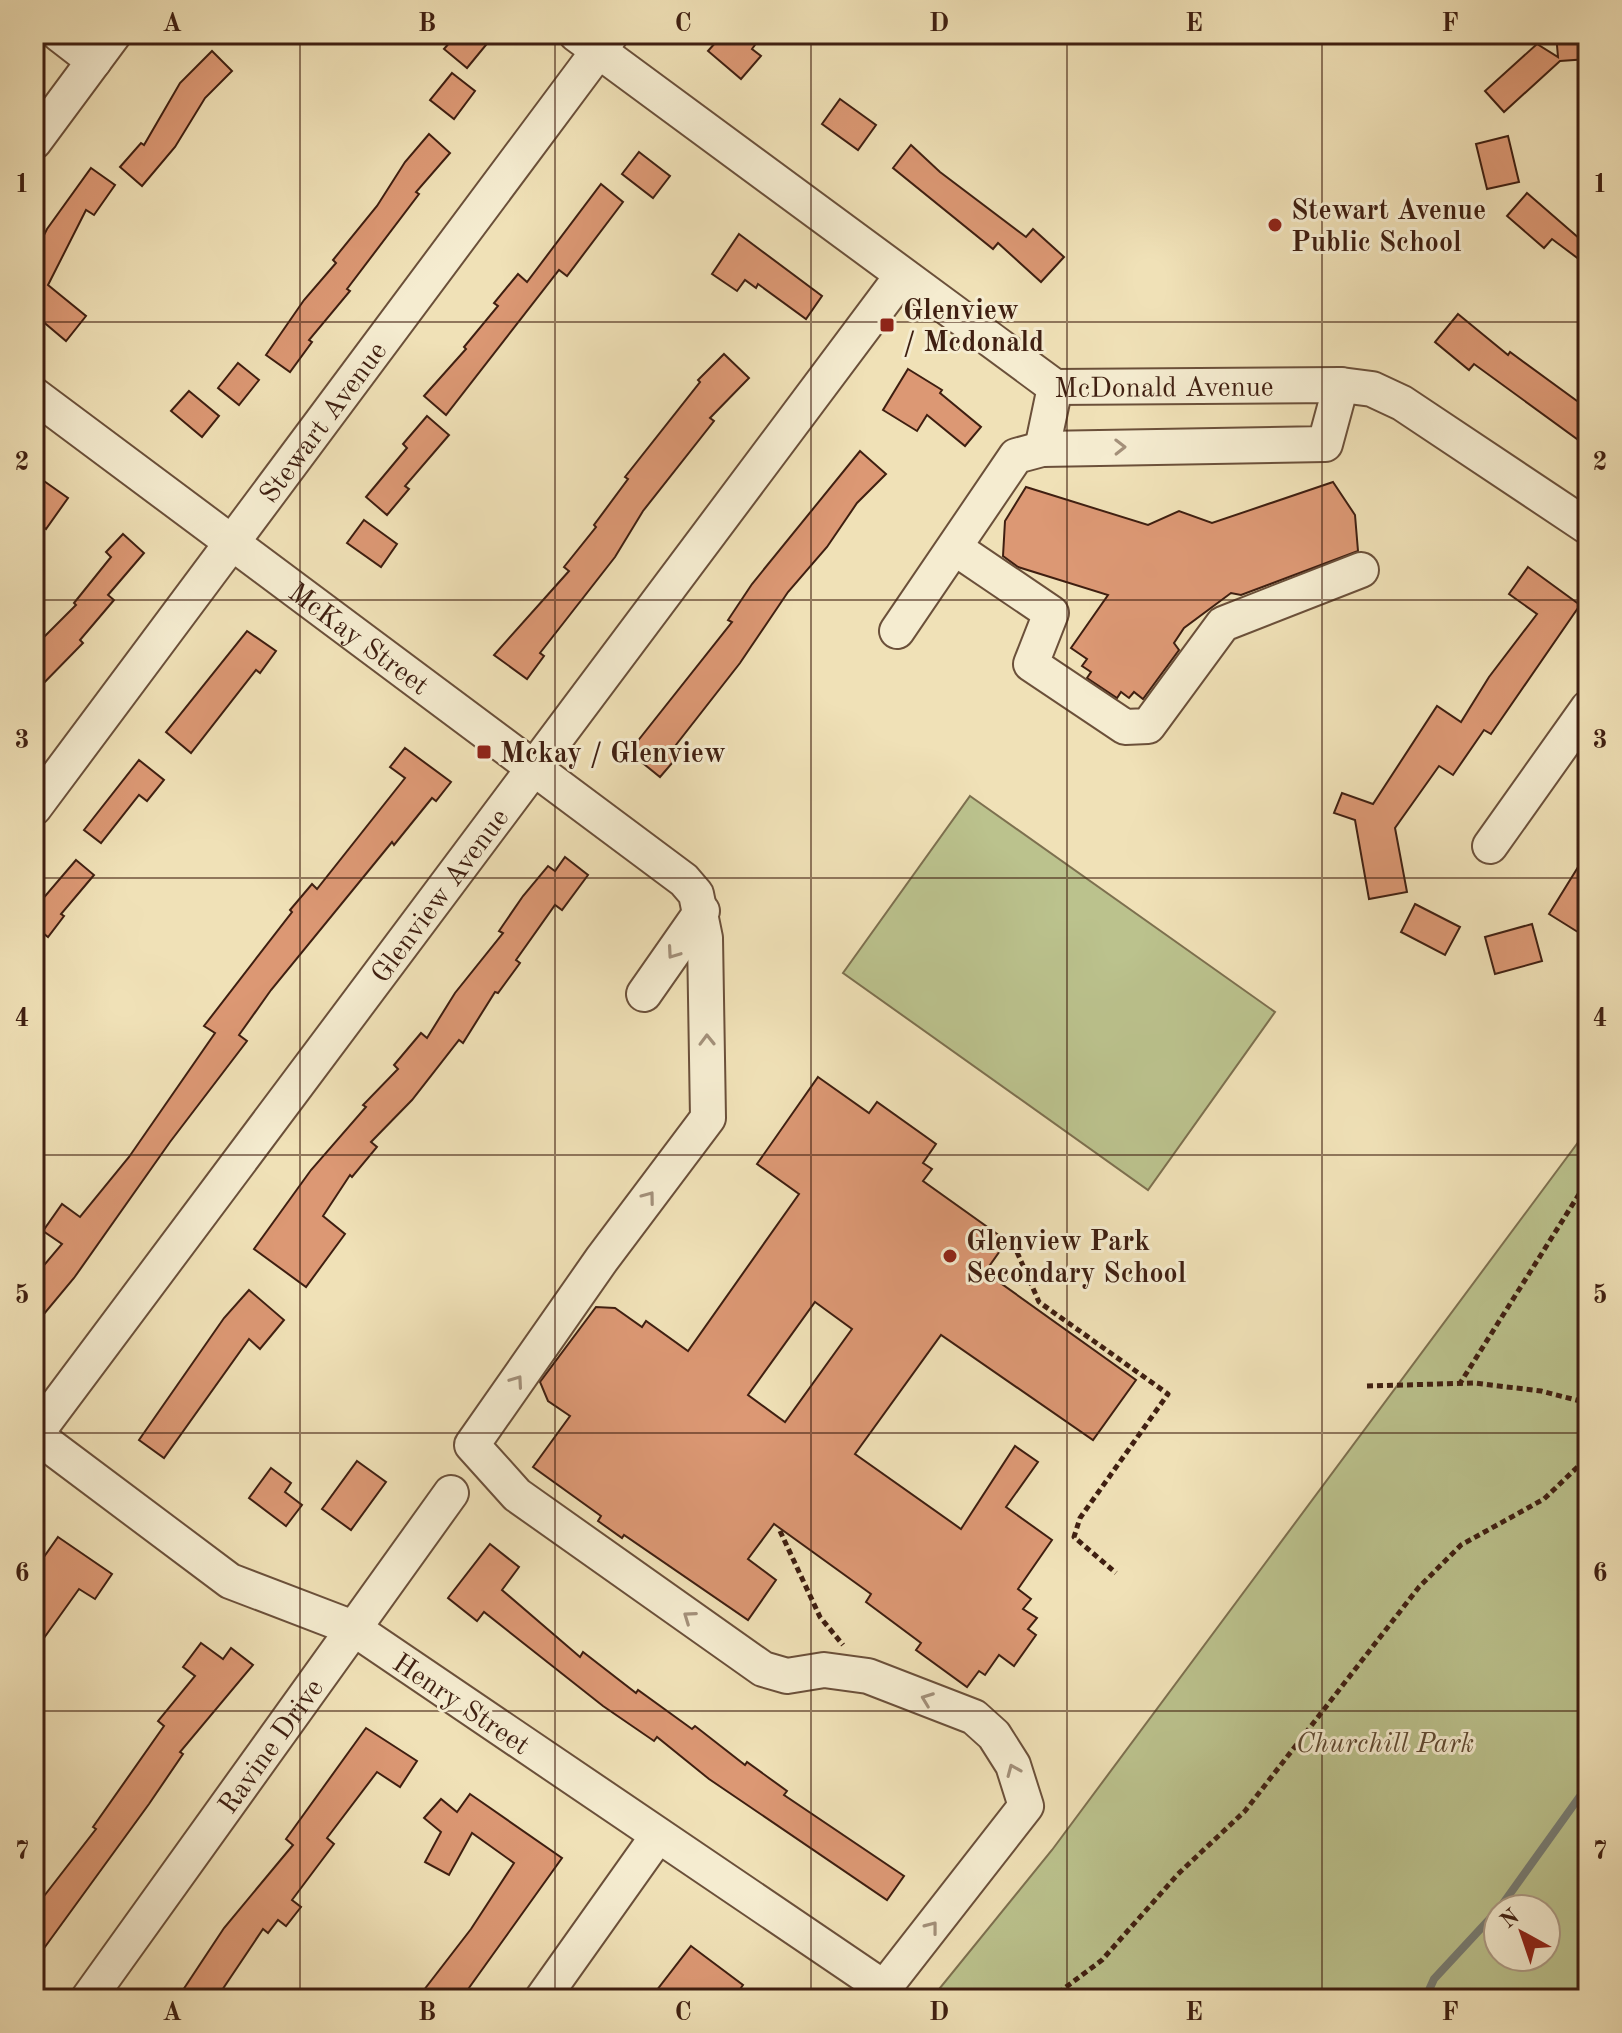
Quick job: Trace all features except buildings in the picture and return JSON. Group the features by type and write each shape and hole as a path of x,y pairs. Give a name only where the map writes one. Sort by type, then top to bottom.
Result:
{"street":[{"path":"59,34 94,61"},
{"path":"34,142 114,34"},
{"name":"McDonald Avenue","path":"595,40 902,276 1055,387 1341,385 1389,395 1588,527"},
{"name":"Stewart Avenue","path":"34,808 232,542 595,40"},
{"name":"Glenview Avenue","path":"34,1435 902,276"},
{"path":"897,631 1016,456 1042,449 1325,444 1341,385"},
{"path":"1042,449 1055,387"},
{"name":"McKay Street","path":"34,395 684,880 696,894 702,911"},
{"path":"955,548 1051,613 1031,664 1125,727 1148,726 1223,624 1361,570"},
{"path":"1490,846 1588,708"},
{"path":"644,994 702,911"},
{"path":"702,911 708,1118 602,1259 472,1445 517,1495 763,1669 787,1676 824,1670 868,1676"},
{"name":"Henry Street","path":"34,1435 230,1581 353,1628 884,1988 1026,1806 1013,1765 994,1735 974,1717 868,1676"},
{"name":"Ravine Drive","path":"88,1999 451,1493"},
{"path":"542,1999 657,1837"}],"path":[{"path":"1459,1385 1588,1180"},
{"path":"1017,1252 1039,1302 1168,1394 1080,1518 1074,1537 1116,1573"},
{"path":"1367,1386 1459,1385 1541,1391 1588,1403"},
{"path":"1050,1999 1102,1960 1178,1874 1245,1811 1419,1587 1461,1545 1544,1499 1588,1457"},
{"path":"780,1531 820,1617 868,1676"}],"green space":[{"path":"970,796 1275,1012 1148,1190 843,973"},
{"name":"Churchill Park","path":"1588,1129 1588,1999 931,1999 1052,1850"}],"waterway":[{"path":"1510,1893 1588,1785"},
{"path":"1425,1999 1434,1979 1482,1927"}],"place":[{"name":"Stewart Avenue Public School","path":"1275,225"},
{"name":"Glenview / Mcdonald","path":"887,325"},
{"name":"Mckay / Glenview","path":"484,752"},
{"name":"Glenview Park Secondary School","path":"950,1256"}]}
